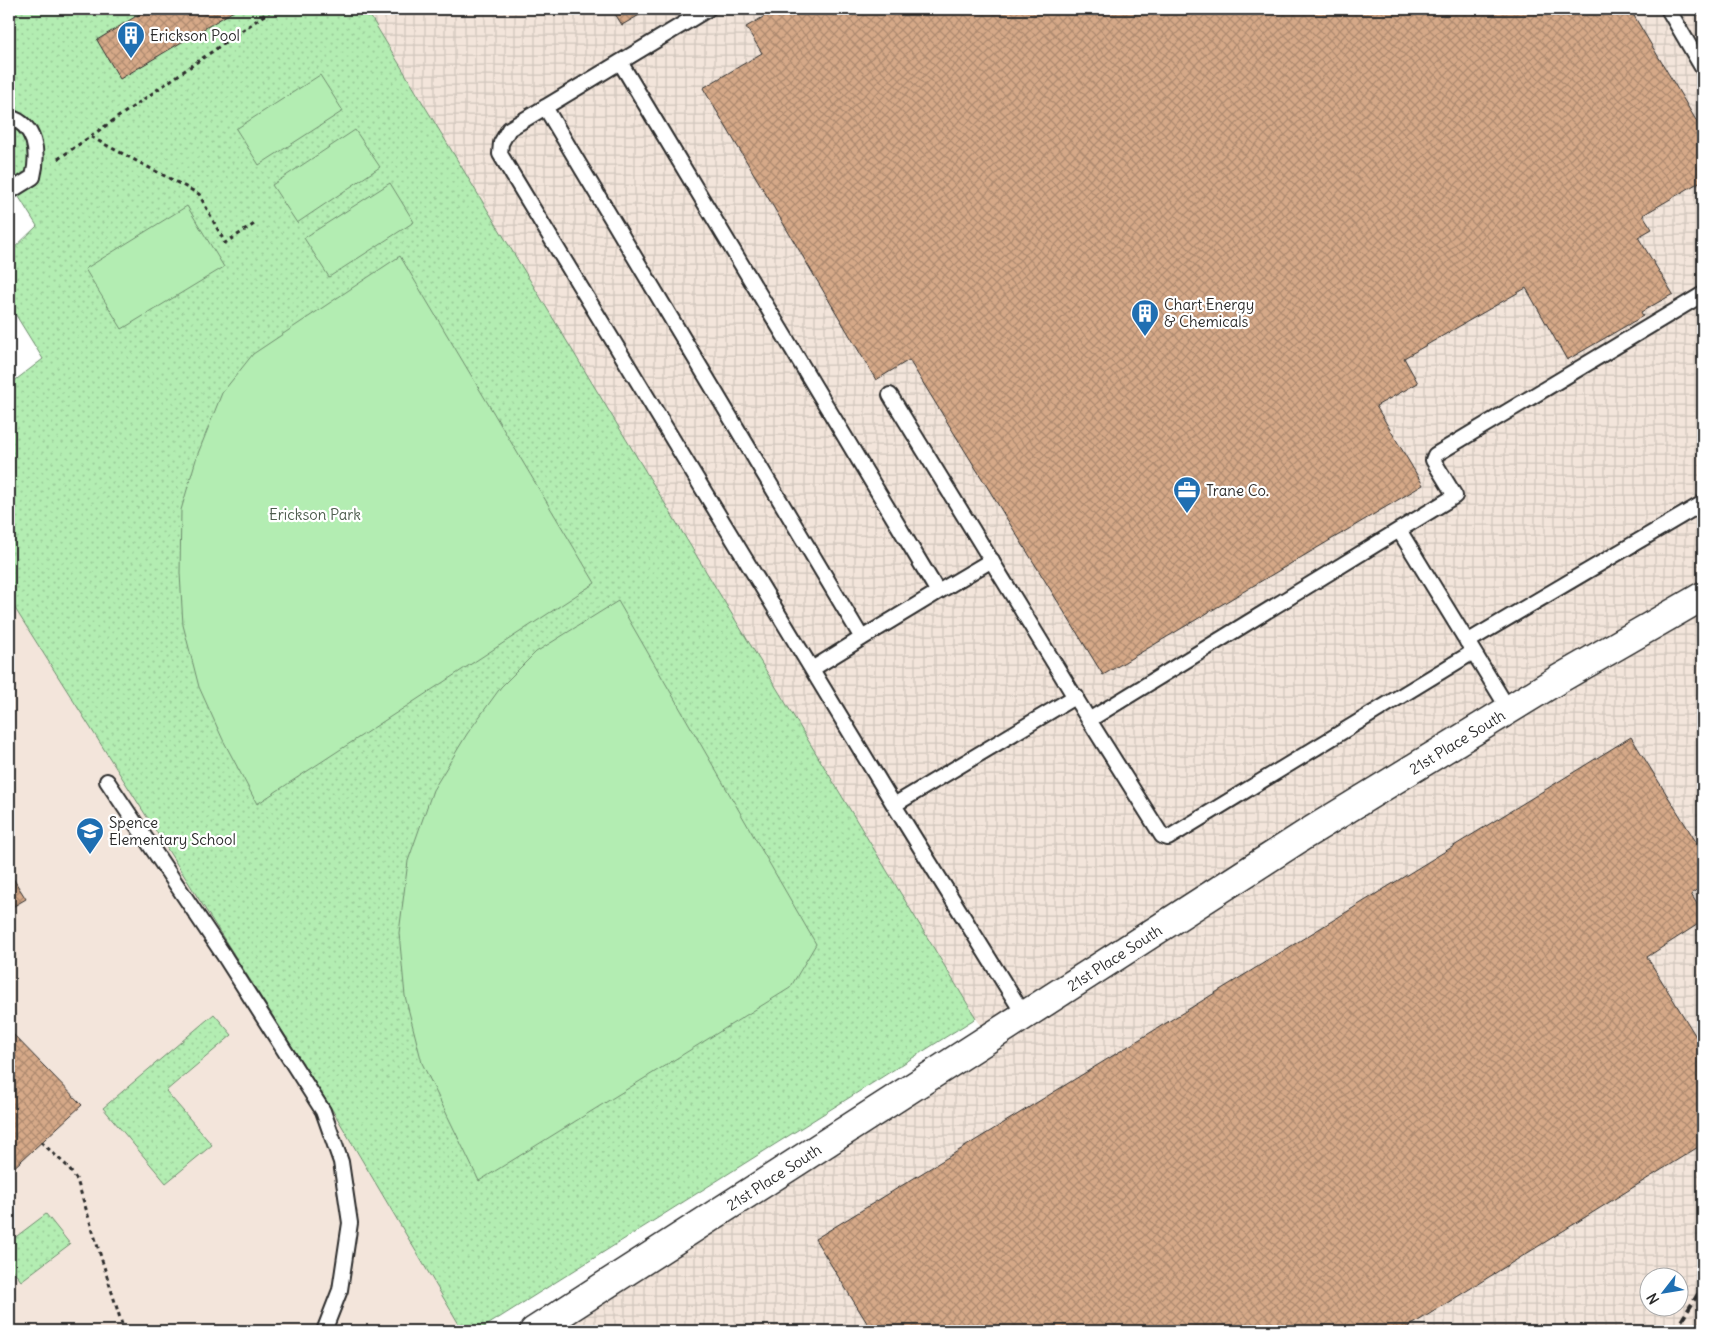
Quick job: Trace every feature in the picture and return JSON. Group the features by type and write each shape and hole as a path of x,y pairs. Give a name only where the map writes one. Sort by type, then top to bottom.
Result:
{"street":[{"name":"21st Place South","path":"534,1331 988,1041 1024,1015 1306,834 1509,710 1703,596"}],"lane":[{"path":"708,9 509,129 501,143 500,154 894,805 1024,1015"},
{"path":"1668,9 1703,69"},
{"path":"620,62 938,592"},
{"path":"545,107 862,638"},
{"path":"9,117 16,119 31,132 38,159 33,177 9,192"},
{"path":"1089,720 1455,496 1433,460 1435,455 1703,294"},
{"path":"890,395 1089,720 1162,836 1168,838 1470,647 1703,503"},
{"path":"1399,530 1509,710"},
{"path":"812,669 992,560"},
{"path":"894,805 1076,696"},
{"path":"107,781 223,954 323,1111 341,1162 350,1223 340,1290 324,1331"}],"path":[{"path":"33,177 273,9"},
{"path":"91,137 199,194 225,243 256,224"},
{"path":"41,1142 67,1166 77,1180 124,1331"}],"shaded area":[{"name":"Trane Co.","path":"371,9 1703,9 1703,1331 538,1331 993,1046 367,11"},
{"name":"Spence Elementary School","path":"9,599 333,1111 463,1331 9,1331"}],"green space":[{"name":"Erickson Park","path":"9,9 366,9 976,1018 478,1331 463,1331 333,1111 9,599 9,385 43,359 9,304 9,253 37,226 9,181"},
{"path":"320,75 343,111 259,165 236,129"},
{"path":"355,130 380,167 297,223 272,185"},
{"path":"390,183 414,222 329,277 304,238"},
{"path":"187,206 224,267 122,329 85,269"},
{"path":"400,256 595,583 257,804 223,740 199,687 183,625 180,573 181,510 197,456 222,393 253,354"},
{"path":"618,601 816,944 790,988 479,1181 422,1063 405,996 399,933 408,861 433,790 467,734 501,687 536,652"},
{"path":"214,1014 232,1035 166,1091 212,1145 166,1183 103,1108"},
{"path":"46,1214 70,1244 21,1281 9,1265 9,1242"}],"building":[{"name":"Erickson Pool","path":"148,9 237,9 120,79 97,40"},
{"path":"612,9 650,9 622,25"},
{"name":"Chart Energy & Chemicals","path":"777,9 1630,9 1703,132 1703,180 1643,215 1652,229 1638,237 1673,294 1641,312 1643,316 1567,360 1526,288 1404,358 1418,383 1376,406 1423,485 1103,675 909,360 876,380 703,88 762,53 746,27"},
{"path":"1631,737 1703,853 1703,885 1691,894 1703,914 1703,921 1647,957 1703,1048 1703,1144 1402,1331 872,1331 815,1239"},
{"path":"9,872 26,899 9,909"},
{"path":"9,1030 82,1105 9,1172"}],"railway":[{"path":"1675,1331 1703,1286"}],"place":[{"name":"Erickson Pool","path":"131,59"},
{"name":"Chart Energy & Chemicals","path":"1145,337"},
{"name":"Trane Co.","path":"1187,514"},
{"name":"Spence Elementary School","path":"90,855"}]}
